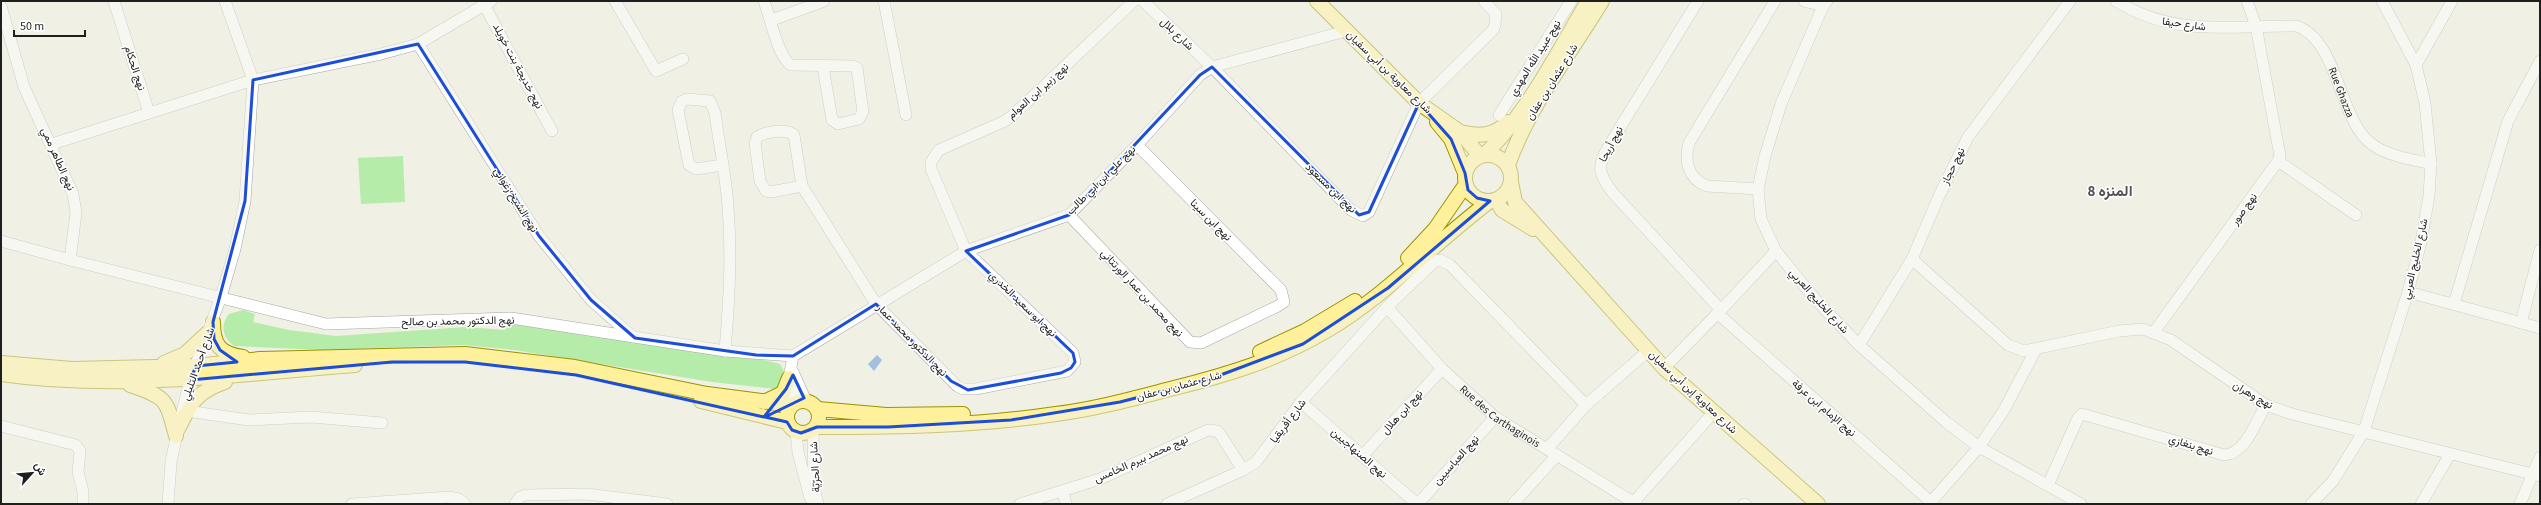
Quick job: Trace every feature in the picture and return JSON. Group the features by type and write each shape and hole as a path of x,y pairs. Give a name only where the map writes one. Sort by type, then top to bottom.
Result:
{"main road":[{"name":"شارع معاوية بن أبي سفيان","path":"1317,1 1419,103 1429,112 1460,132 1483,155"},
{"name":"شارع عثمان بن عفان","path":"1483,155 1500,140 1521,110 1588,1"},
{"name":"شارع عثمان بن عفان","path":"1508,165 1515,144 1530,117 1602,1"},
{"path":"1460,132 1487,135 1500,129 1521,110"},
{"name":"شارع معاوية إبن أبي سفيان","path":"1429,112 1451,138 1468,190 1477,198 1493,200 1502,210 1544,236"},
{"path":"1465,178 1468,165 1483,155 1498,156 1508,165"},
{"name":"شارع معاوية إبن أبي سفيان","path":"1508,165 1515,202 1648,351 1664,368 1713,413 1818,504"},
{"name":"شارع عثمان بن عفان","path":"818,409 886,415 936,415 1011,411 1117,393 1236,362 1305,331 1376,287 1417,250 1435,229 1465,178"},
{"path":"1493,200 1506,193 1511,182"},
{"name":"شارع عثمان بن عفان","path":"815,428 962,424 1058,414 1127,400 1240,369 1303,344 1352,314 1388,288 1446,235 1493,200"},
{"path":"212,326 214,339 220,350 231,355 260,360"},
{"path":"154,366 185,354 212,326"},
{"path":"1,363 72,369 196,366 260,360 465,354 575,367 707,394 763,402 797,403 818,409 820,415 815,428 805,433 792,427 576,375 465,362 392,362 249,376 190,380 121,382 62,381 1,374"},
{"path":"763,402 783,393 791,367"},
{"path":"177,433 195,398 203,391 249,376"},
{"path":"121,382 152,393 164,401 177,433"},
{"path":"792,427 788,410 797,403"}],"street":[{"name":"نهج الحكام","path":"114,1 149,113"},
{"path":"225,1 253,80"},
{"path":"615,1 656,71 683,59"},
{"path":"764,1 772,20 781,51 787,63 791,65 823,67 853,66 857,68 862,112 859,119 838,124 832,120 823,67"},
{"path":"772,20 824,1"},
{"path":"884,1 906,115"},
{"name":"نهج زبير ابن العوام","path":"966,250 930,169 935,155 939,150 1005,121 1012,116 1134,1"},
{"name":"شارع بلال","path":"1143,1 1212,66"},
{"path":"1419,103 1493,30 1496,21 1496,14 1484,1"},
{"name":"نهج عبيد الله المهدي","path":"1499,115 1571,1"},
{"name":"نهج أريحا","path":"1698,1 1610,144 1601,161 1600,173 1613,193 1719,312"},
{"path":"1758,189 1707,186 1699,183 1689,169 1686,152 1689,143 1775,1"},
{"path":"1804,1 1825,4"},
{"name":"نهج حجاز","path":"1859,345 1912,259 1939,196 1968,137 2070,1"},
{"name":"شارع حيفا","path":"2116,1 2143,16 2182,26 2216,28 2256,26"},
{"path":"2247,1 2256,26 2280,156 2278,161 2356,215"},
{"name":"شارع الخليج العربي","path":"2311,504 2333,481 2364,431 2408,292 2421,242 2431,164 2425,103 2416,65 2382,1"},
{"path":"2416,65 2452,1"},
{"path":"52,144 253,80 344,62 418,44 486,2"},
{"name":"نهج خديجة بنت خويلد","path":"486,2 552,131"},
{"name":"شارع الخليج العربي","path":"1825,4 1781,104 1765,156 1758,189 1762,219 1776,251 1816,300 1859,345 1912,393 1980,447 2079,504"},
{"name":"نهج الطاهر ممي","path":"1,6 24,87 70,184 76,214 70,260"},
{"name":"Rue Ghazza","path":"2256,26 2298,26 2315,35 2321,44 2351,113 2368,141 2387,152 2431,164"},
{"name":"نهج علي ابن ابي طالب","path":"791,367 876,304 966,250 1069,215 1200,75 1212,66 1346,31"},
{"name":"نهج الشيخ زغواني","path":"418,44 539,236 591,300 635,338"},
{"path":"2454,304 2508,121 2540,61"},
{"name":"نهج ابن مسعود","path":"1212,66 1351,210 1359,215 1369,212 1419,103"},
{"name":"شارع أحمد التليلي","path":"168,504 177,433 190,380 212,326 221,297 235,249 245,201 253,80"},
{"path":"722,165 696,169 689,164 678,110 682,101 687,99 710,101 715,113 728,206 730,244 730,286 725,351"},
{"name":"نهج الدكتور محمد عمار","path":"802,186 771,192 766,191 760,181 757,137 762,134 788,131 794,135 802,186 876,304 944,374 963,389 976,390 1061,373 1071,368 1075,362"},
{"name":"نهج ابن سينا","path":"1136,145 1281,290 1284,296"},
{"name":"نهج صور","path":"2154,332 2278,161"},
{"name":"نهج محمد بن عمار الورتتاني","path":"1069,215 1190,342 1200,343 1278,306 1284,302 1284,296"},
{"path":"1,241 70,260 221,297"},
{"name":"نهج ابو سعيد الخدري","path":"966,250 1073,353 1075,362"},
{"path":"2521,323 2540,250"},
{"path":"1664,368 1776,251"},
{"name":"نهج وهران","path":"1912,259 2008,345 2024,352 2119,331 2143,329 2154,332 2171,340 2266,405 2292,414 2537,476"},
{"name":"شارع أفريقيا","path":"1167,504 1243,470 1259,458 1301,402 1387,306 1435,261 1444,261 1586,405"},
{"path":"2408,292 2540,328"},
{"name":"نهج الدكتور محمد بن صالح","path":"221,297 326,324 510,318 725,351 791,367"},
{"name":"Rue des Carthaginois","path":"1387,306 1442,368 1495,417 1634,504"},
{"name":"نهج الإمام ابن عرفة","path":"1719,312 1931,502 1980,447"},
{"path":"1980,447 2004,410 2036,350"},
{"path":"1513,504 1586,405 1648,351"},
{"path":"791,367 797,403"},
{"name":"نهج ابن هلال","path":"1362,456 1442,368"},
{"name":"نهج الصنهاجيين","path":"1301,402 1417,504"},
{"name":"نهج بنغازي","path":"2048,485 2078,418 2082,414 2092,415 2216,453 2229,455 2243,445 2266,405"},
{"path":"187,411 248,420 311,417 382,423"},
{"path":"1634,504 1713,413"},
{"name":"نهج العباسيين","path":"1417,504 1495,417"},
{"path":"1,426 76,445 80,451 78,472 83,491 83,504"},
{"name":"شارع الحرّيّة","path":"792,427 812,504"},
{"name":"شارع الحرّيّة","path":"815,428 814,487 818,504"},
{"name":"نهج محمد بيرم الخامس","path":"1020,504 1063,492 1100,479 1208,430 1217,431 1220,434 1243,470"},
{"path":"2421,504 2450,454"},
{"path":"2520,504 2537,476 2540,457"},
{"path":"1063,492 1066,504"},
{"path":"515,504 520,497 525,495 574,494 611,496 667,504"},
{"path":"352,504 449,498 459,499 465,504"}],"highlighted area":[{"path":"418,44 539,236 591,300 635,338 756,355 793,356 876,304 951,381 968,390 1061,373 1071,368 1075,362 1073,353 966,251 1069,215 1200,75 1212,67 1359,215 1369,212 1419,103 1451,139 1465,173 1468,190 1477,198 1490,201 1388,288 1303,344 1210,379 1120,402 1011,420 888,427 817,427 801,433 792,430 787,422 765,417 804,398 793,375 786,389 764,417 576,375 465,362 392,362 190,380 196,366 237,362 220,350 214,339 213,322 245,201 253,80"}],"green space":[{"path":"403,156 405,202 361,204 358,158"},
{"path":"243,310 255,314 253,322 289,330 336,336 466,327 505,330 507,321 764,360 780,364 785,373 784,384 776,389 712,382 514,350 464,345 322,350 234,346 225,335 223,327 224,322 229,314"}],"water":[{"path":"877,355 882,360 874,371 868,364"}],"district":[{"name":"المنزه 8","path":"2110,191"}]}
